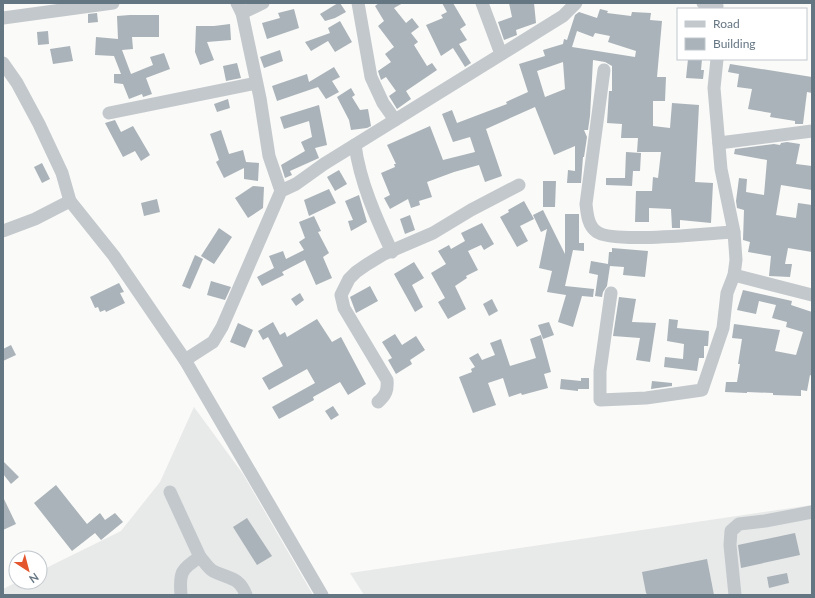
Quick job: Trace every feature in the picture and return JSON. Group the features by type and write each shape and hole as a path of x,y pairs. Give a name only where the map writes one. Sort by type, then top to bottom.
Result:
{"street":[{"path":"3,18 28,8 113,3"},
{"path":"263,3 239,8 256,83 269,156 281,191"},
{"path":"358,3 371,77 384,103 395,120"},
{"path":"482,3 501,54"},
{"path":"185,360 213,342 222,327 281,191 296,184 307,175 563,16 576,3"},
{"path":"703,3 717,6"},
{"path":"610,294 600,372 600,400 670,395 702,390 723,328 727,293 734,275 736,260 734,232 721,169 714,88 717,60"},
{"path":"3,63 17,83 39,124 62,173 70,201 114,256 185,360 322,595"},
{"path":"604,70 586,204 587,218 596,232 614,237 660,237 734,232"},
{"path":"109,113 256,83"},
{"path":"719,142 812,131"},
{"path":"355,145 358,166 376,215 392,252"},
{"path":"378,402 385,396 388,388 387,380 344,308 341,295 356,272 384,254 392,252 433,233 471,210 519,185"},
{"path":"3,232 35,219 70,201"},
{"path":"734,275 812,295"},
{"path":"170,492 200,557 212,571 232,578 242,586 246,595"},
{"path":"735,595 730,545 731,531 739,524 765,521 812,512"},
{"path":"181,595 179,578 185,566 200,557"}],"shaded area":[{"path":"194,407 243,474 313,595 3,595 3,589 8,586 8,590 48,590 48,567 121,531 160,482"},
{"path":"812,505 812,595 364,595 350,573"}],"building":[{"path":"340,3 346,12 325,21 320,14"},
{"path":"379,3 403,3 394,8 406,23 412,18 419,27 411,33 418,42 414,45 427,66 432,63 437,70 406,91 411,99 397,109 389,96 396,91 386,77 381,80 378,71 391,62 385,54 394,47 378,26 384,21 375,6"},
{"path":"442,3 453,3 466,25 460,29 467,40 459,44 471,63 465,67 453,48 441,56 426,25 443,18 441,15 447,12"},
{"path":"509,3 534,3 536,23 516,30 517,35 504,40 498,22 512,17"},
{"path":"294,9 299,28 267,39 262,23 280,18 278,13"},
{"path":"600,9 608,11 607,13 631,16 632,12 651,13 650,20 662,21 657,77 666,77 665,101 653,101 653,126 670,128 672,103 699,105 695,182 713,183 711,223 680,220 680,228 672,228 671,209 649,208 649,222 635,222 636,191 652,191 653,177 658,178 661,152 637,152 638,138 621,138 622,124 607,123 609,91 612,91 612,66 605,62 593,60 590,116 588,130 584,130 587,137 583,157 581,183 567,183 568,170 575,171 575,146 554,155 535,107 486,129 502,176 485,182 479,165 454,172 427,182 432,197 419,201 420,205 411,208 408,199 390,209 384,198 390,195 381,173 395,167 394,164 396,164 387,145 430,126 443,160 475,152 470,137 453,142 442,114 452,110 457,123 507,104 506,102 528,92 519,64 545,56 543,50 563,44 564,39 567,40 575,15 579,12 597,18","holes":["577,31 593,37 595,33 610,36 608,42 636,51 635,57 572,47","563,62 565,89 545,97 537,71"]},
{"path":"97,13 98,22 88,23 88,14"},
{"path":"159,15 159,37 132,37 133,49 122,50 131,74 153,65 150,57 164,53 170,69 146,78 152,94 143,97 142,94 129,99 123,84 114,83 114,74 121,74 114,56 95,55 96,37 118,39 117,16"},
{"path":"340,21 352,42 335,52 328,41 311,51 305,42 330,33 328,28"},
{"path":"230,24 231,40 207,42 214,60 200,65 195,52 196,26"},
{"path":"48,31 49,44 38,45 37,32"},
{"path":"70,46 73,61 53,64 50,49"},
{"path":"280,50 283,61 264,68 260,57"},
{"path":"688,60 702,60 701,70 704,70 703,79 686,78"},
{"path":"237,63 241,78 226,81 223,66"},
{"path":"730,64 812,77 812,93 807,92 803,124 795,124 795,121 770,117 771,113 748,109 752,89 737,87 739,74 728,72"},
{"path":"334,67 340,77 332,81 339,92 326,99 318,87 277,101 272,86 307,74 309,82"},
{"path":"351,88 355,95 352,97 360,110 368,109 371,126 367,128 351,130 349,120 337,97"},
{"path":"228,99 230,108 217,112 214,104"},
{"path":"319,105 327,145 315,148 319,158 290,171 292,175 285,178 281,165 305,151 301,142 312,137 309,121 284,129 280,117"},
{"path":"115,120 121,132 133,126 150,155 141,161 135,151 123,157 105,123"},
{"path":"221,130 229,154 243,150 246,162 259,163 258,181 244,179 244,168 224,178 216,162 219,160 210,134"},
{"path":"787,142 800,144 796,164 812,166 812,190 781,185 776,215 796,218 798,203 812,205 812,252 788,248 785,264 792,264 790,277 769,276 771,256 748,252 750,242 743,240 744,210 737,208 736,201 739,178 747,179 746,192 764,195 767,160 734,154 735,149 774,144 780,145 781,143"},
{"path":"626,152 641,153 640,171 633,171 632,186 606,185 606,178 625,178"},
{"path":"42,163 50,179 42,183 34,167"},
{"path":"339,170 347,184 335,191 327,177"},
{"path":"543,181 556,181 555,207 543,207"},
{"path":"253,186 264,187 263,208 248,218 235,198"},
{"path":"329,189 336,203 309,216 304,200"},
{"path":"359,195 367,222 351,231 348,221 353,220 345,201"},
{"path":"157,199 160,212 144,216 141,203"},
{"path":"524,201 534,219 520,226 528,241 517,247 500,217 509,212 508,210"},
{"path":"543,210 565,254 565,214 579,214 579,243 584,243 584,251 573,250 565,286 594,289 593,297 582,296 573,327 558,322 566,295 547,292 552,271 539,268 547,229 541,232 533,215"},
{"path":"410,215 415,230 405,234 400,219"},
{"path":"314,216 321,231 318,232 329,253 323,257 332,278 316,285 305,260 282,272 284,275 262,286 257,277 274,268 269,256 283,251 286,259 304,250 299,242 305,238 299,222"},
{"path":"482,223 494,244 484,250 481,245 468,251 478,270 466,276 467,278 455,286 466,309 448,319 438,302 445,298 431,273 446,264 438,251 449,245 451,249 465,241 461,233"},
{"path":"219,228 232,237 214,264 201,256"},
{"path":"612,248 648,251 645,277 623,275 624,267 610,266 607,286 602,297 595,296 598,275 589,273 591,261 608,264 609,252 612,252"},
{"path":"195,255 203,259 190,289 182,286"},
{"path":"414,262 424,278 412,285 423,307 415,312 394,274"},
{"path":"211,281 231,287 225,300 207,295"},
{"path":"119,283 124,292 120,293 125,303 106,312 105,310 100,312 98,307 95,308 90,297"},
{"path":"370,286 378,301 356,313 350,297"},
{"path":"743,290 792,301 791,305 812,312 812,376 810,375 807,391 801,390 801,396 773,395 773,393 725,392 726,382 737,382 740,364 738,364 742,339 732,338 734,324 780,330 775,351 796,355 803,332 786,327 787,322 772,318 776,305 759,301 756,314 737,310"},
{"path":"300,293 304,300 296,306 291,299"},
{"path":"619,297 636,299 632,322 656,323 650,362 636,360 640,338 613,336"},
{"path":"492,299 498,311 489,316 483,304"},
{"path":"317,319 332,342 341,337 366,384 348,395 340,382 313,397 314,400 279,419 272,407 315,383 307,369 269,390 262,378 283,366 268,337 263,340 258,331 273,322 280,335 285,332 287,337"},
{"path":"669,319 678,320 677,328 709,331 708,346 704,346 704,358 699,358 697,371 664,367 665,357 683,359 684,344 667,341"},
{"path":"549,322 554,335 543,339 538,325"},
{"path":"238,323 253,330 245,348 230,342"},
{"path":"395,334 402,345 416,336 425,350 410,360 412,364 396,374 388,360 392,358 382,342"},
{"path":"541,335 551,372 544,374 548,388 509,397 503,378 488,383 496,405 473,413 459,377 472,372 471,369 475,367 469,358 478,353 482,360 495,355 490,343 501,339 510,366 536,358 530,339"},
{"path":"11,345 16,355 3,361 3,349"},
{"path":"581,378 589,378 589,389 578,389 578,391 560,389 561,379 581,381"},
{"path":"652,381 672,383 672,386 651,389"},
{"path":"333,406 339,415 331,420 325,411"},
{"path":"3,461 19,477 11,484 3,474"},
{"path":"56,485 87,524 100,513 105,520 115,513 123,522 101,540 95,533 72,551 34,503"},
{"path":"3,497 16,524 3,530"},
{"path":"247,518 272,556 257,565 233,527"},
{"path":"795,533 800,555 741,568 738,545"},
{"path":"707,559 714,595 648,595 646,593 642,572"},
{"path":"787,573 789,583 769,588 767,577"}]}
